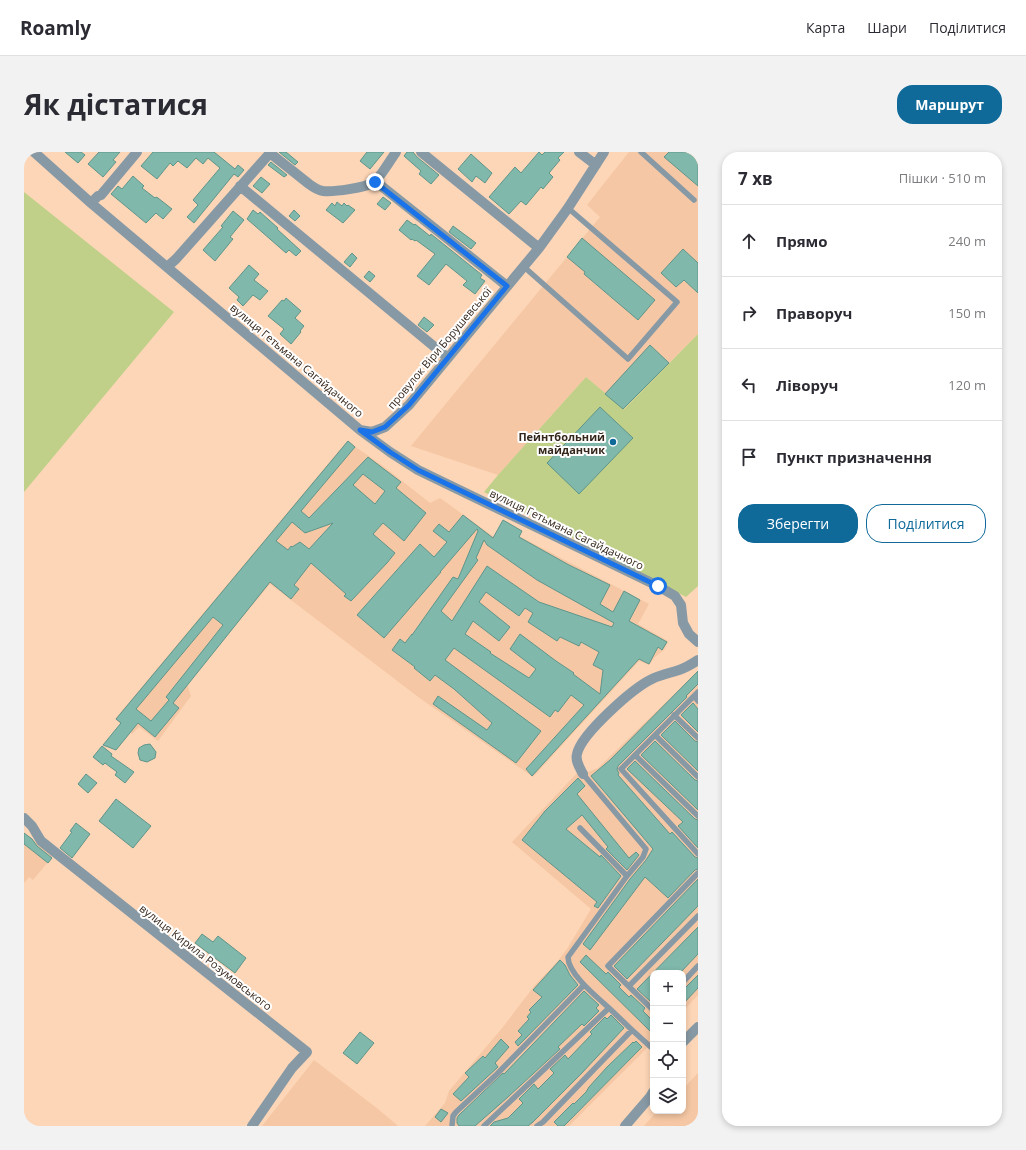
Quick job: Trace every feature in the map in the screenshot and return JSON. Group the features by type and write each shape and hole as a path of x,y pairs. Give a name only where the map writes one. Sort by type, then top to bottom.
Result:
{"street":[{"name":"вулиця Гетьмана Сагайдачного","path":"34,152 91,203 360,430 418,470 658,586 675,596 681,606 683,623 689,634 698,642"},
{"path":"91,203 101,195 137,152"},
{"path":"167,267 176,259 270,152 309,184 321,190 327,191 355,188 375,182 396,152"},
{"path":"421,152 539,248"},
{"path":"579,152 596,165"},
{"name":"провулок Віри Борушевської","path":"360,430 372,432 385,427 409,405 539,248 568,208 604,152"},
{"path":"375,182 507,286"},
{"path":"240,186 448,358"},
{"path":"583,774 577,761 576,755 578,748 585,738 606,716 640,686 653,678 681,669 698,660"},
{"name":"вулиця Кирила Розумовського","path":"24,818 32,826 41,841 307,1052 292,1068 252,1126"},
{"path":"686,1039 698,1027"},
{"path":"625,1126 650,1097"}],"lane":[{"path":"641,152 694,200"},
{"path":"523,266 628,359 677,302 568,208"},
{"path":"697,696 674,715 621,769 698,854"},
{"path":"674,715 698,738"},
{"path":"655,735 698,777"},
{"path":"635,755 698,816"},
{"path":"583,774 646,849 643,857 568,957 569,963 584,985 650,1046"},
{"path":"580,828 628,876"},
{"path":"650,1007 608,966 698,873"},
{"path":"629,986 698,916"},
{"path":"686,979 698,966"},
{"path":"452,1126 452,1116 497,1074 584,985"},
{"path":"484,1126 609,1008"},
{"path":"537,1126 543,1122 632,1030"}],"shaded area":[{"path":"629,152 698,152 698,334 623,409 586,377 498,475 411,446 600,217 587,205"},
{"path":"347,441 383,466 430,503 440,498 508,547 517,535 649,604 638,624 668,641 664,650 655,657 649,665 639,661 533,777 421,699 270,584 187,684 191,696 158,741 139,727 132,734 115,719"},
{"path":"698,671 698,995 686,1008 686,970 650,970 650,1045 569,1126 425,1126 445,1103 449,1091 503,1027 535,985 567,949 591,909 512,842 577,773 583,774 598,768"},
{"path":"26,834 53,856 33,880 29,877 24,883 24,837"},
{"path":"314,1060 378,1109 398,1126 262,1126"},
{"path":"698,1073 698,1126 644,1126 654,1114 686,1114 686,1086"}],"green space":[{"path":"24,192 174,312 24,492"},
{"name":"Пейнтбольний майданчик","path":"698,334 698,586 686,597 484,492 586,377 624,409"}],"building":[{"path":"65,152 81,152 85,155 78,163"},
{"path":"99,152 120,152 113,160 116,162 103,177 88,164"},
{"path":"153,152 214,152 235,169 238,165 244,170 238,177 234,174 194,223 187,217 198,205 193,200 220,168 208,158 203,164 196,158 187,168 178,161 173,166 170,163 157,179 141,166"},
{"path":"279,152 286,152 298,162 295,165"},
{"path":"367,152 384,152 370,169 360,161"},
{"path":"407,152 413,152 439,175 431,184 419,174 421,171 404,156"},
{"path":"539,152 542,155 545,152 564,152 558,158 560,160 549,173 553,177 543,189 541,187 526,205 521,201 509,214 489,197 515,167 521,173"},
{"path":"669,152 698,152 698,186 664,157"},
{"path":"471,154 492,173 485,183 476,176 472,182 458,169"},
{"path":"271,162 287,175 284,177 268,165"},
{"path":"133,176 144,186 142,188 172,209 163,219 156,213 146,223 111,194 118,186 122,189"},
{"path":"261,177 270,184 262,193 253,186"},
{"path":"383,197 391,203 385,210 377,204"},
{"path":"337,202 342,206 344,203 355,210 343,223 326,210 332,203 335,206"},
{"path":"253,210 258,214 260,212 301,251 296,256 289,250 286,253 247,219"},
{"path":"294,210 300,216 295,221 289,216"},
{"path":"233,211 244,220 230,237 233,239 215,261 203,250 223,227 221,226"},
{"path":"407,220 414,225 415,224 430,236 431,234 482,275 480,278 485,281 475,294 463,285 467,281 446,264 429,285 417,276 435,254 416,240 411,240 399,230"},
{"path":"453,226 476,243 471,249 449,232"},
{"path":"582,238 655,300 638,320 584,274 585,272 567,257"},
{"path":"683,249 698,263 698,293 684,280 676,287 661,273"},
{"path":"352,253 357,258 350,267 344,262"},
{"path":"249,265 259,274 254,280 268,291 260,300 253,295 243,306 237,300 239,297 229,288"},
{"path":"369,271 375,276 370,282 364,277"},
{"path":"286,298 301,311 295,318 304,326 291,344 280,334 284,329 268,316 282,300 284,301"},
{"path":"424,317 434,325 427,332 418,325"},
{"path":"650,345 669,363 623,409 605,394"},
{"path":"600,407 633,438 579,494 547,463"},
{"path":"348,441 355,447 301,511 309,518 368,457 401,482 396,488 426,513 404,541 383,523 373,534 395,553 351,601 344,596 346,594 311,563 294,585 299,589 291,599 270,582 173,703 179,708 155,737 138,723 116,750 103,745 121,723 116,719","holes":["363,474 385,491 375,504 353,485","292,522 305,533 333,523 309,549 300,542 292,547 291,546 288,550 276,541","213,617 223,625 166,697 169,700 151,721 136,709"]},
{"path":"463,515 493,538 503,520 522,531 519,537 569,565 610,585 600,604 613,612 624,591 640,600 629,621 667,642 662,650 658,647 649,664 639,659 532,776 526,769 584,705 571,695 558,712 555,710 550,717 454,648 445,660 541,731 516,763 433,704 438,696 487,730 492,723 454,689 435,675 430,681 414,668 415,667 392,650 400,639 405,643 412,635 453,577 458,579 478,531 477,529 384,638 357,615 420,544 434,557 447,542 433,531 439,524 449,532","holes":["484,540 487,545 537,580 614,623 612,627 539,602 487,566 452,621 441,611 478,560 476,558","486,592 519,616 525,608 533,613 528,622 557,641 560,637 579,646 581,642 599,652 593,665 603,670 600,694 520,634 510,649 536,669 529,678 490,653 491,652 465,634 473,621 499,641 510,627 479,602"]},
{"path":"698,671 698,684 686,696 687,697 618,766 617,770 619,773 618,775 670,834 672,832 695,857 698,858 698,869 695,870 668,898 645,877 590,950 583,944 653,849 591,776 610,760"},
{"path":"693,703 698,709 698,732 681,715"},
{"path":"675,721 695,741 698,742 698,771 661,735"},
{"path":"655,741 695,780 698,781 698,810 641,755"},
{"path":"150,744 156,752 155,758 147,762 140,760 138,753 139,748"},
{"path":"102,746 112,754 111,756 134,772 125,783 115,775 117,772 105,763 103,765 93,757"},
{"path":"635,761 695,819 698,820 698,848 678,826 683,822 627,769"},
{"path":"86,774 97,783 88,793 78,784"},
{"path":"578,778 585,786 577,794 629,858 636,852 639,855 627,870 606,849 608,847 582,815 566,829 600,857 601,855 621,876 598,908 594,906 597,902 522,840 545,811"},
{"path":"116,799 151,826 133,848 99,821"},
{"path":"76,823 90,834 72,858 60,848 72,832 70,831"},
{"path":"24,833 52,858 48,863 24,844"},
{"path":"698,879 698,906 627,979 614,966"},
{"path":"698,927 698,954 683,970 656,970"},
{"path":"202,934 213,942 218,936 246,958 235,973 195,943"},
{"path":"586,955 606,974 608,972 621,985 619,987 629,997 631,995 645,1008 643,1011 650,1018 650,1031 580,962"},
{"path":"560,960 578,985 518,1046 515,1042 522,1035 518,1031 529,1019 527,1017 531,1012 529,1010 542,997 533,990"},
{"path":"698,975 698,988 686,1001 686,987"},
{"path":"650,976 650,1001 637,989"},
{"path":"584,991 599,1005 596,1008 599,1011 584,1026 582,1024 558,1047 560,1049 475,1126 459,1126 457,1123 457,1118 459,1115 503,1073 504,1074"},
{"path":"611,1015 624,1028 533,1122 528,1126 490,1126 494,1122 508,1118 523,1103 519,1099 534,1084 538,1089 554,1073 550,1069 565,1055 568,1059 592,1034 590,1032 605,1017 607,1019"},
{"path":"360,1032 374,1043 357,1064 343,1053"},
{"path":"501,1039 509,1047 495,1063 498,1067 461,1101 453,1094 469,1077 465,1073 483,1056 485,1058"},
{"path":"636,1041 642,1047 564,1126 558,1126 554,1122 586,1092 607,1067 633,1042 634,1043"},
{"path":"441,1109 448,1113 441,1122 435,1117"}],"place":[{"name":"Пейнтбольний майданчик","path":"613,442"}],"route":[{"path":"375,182 507,286 409,405 385,427 372,432 360,430 418,470 481,502 658,586"}]}
